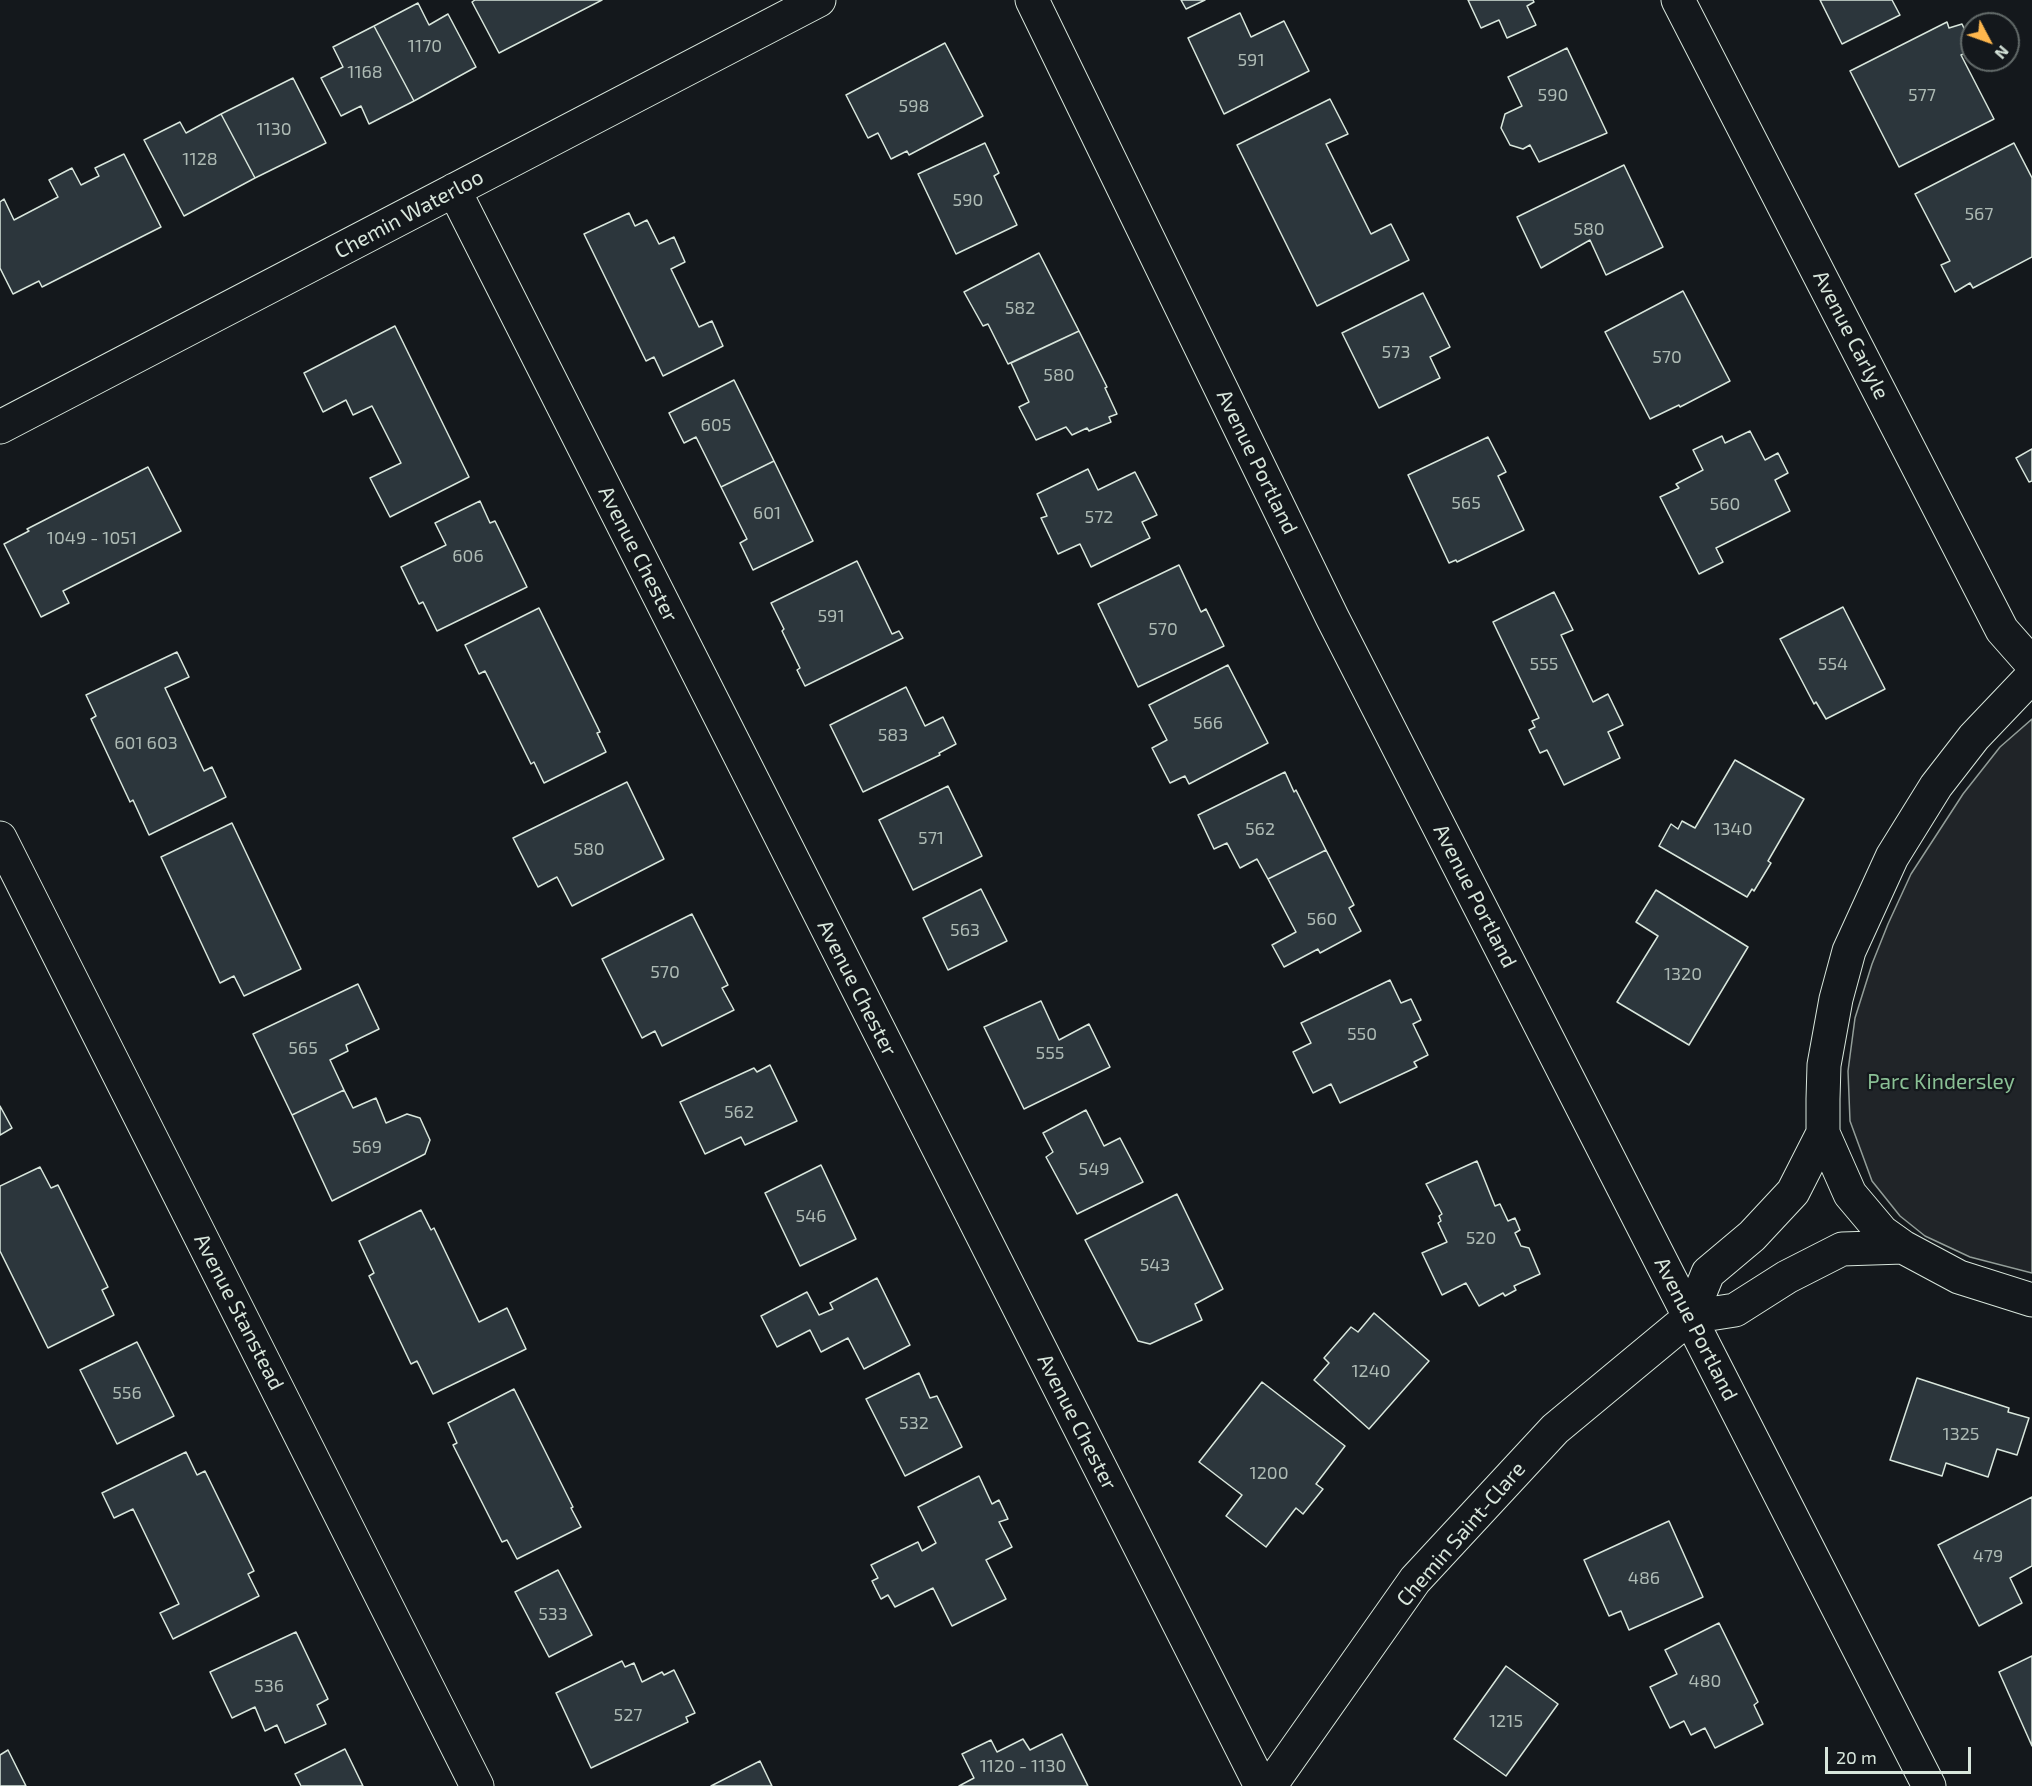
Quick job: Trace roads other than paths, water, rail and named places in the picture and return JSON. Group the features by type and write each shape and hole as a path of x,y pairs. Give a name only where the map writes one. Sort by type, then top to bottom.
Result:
{"street":[{"name":"Chemin Waterloo","path":"0,427 819,0"},
{"name":"Avenue Portland","path":"1032,0 1332,617 1929,1786"},
{"name":"Avenue Carlyle","path":"1678,0 2002,630 2032,664"},
{"name":"Avenue Chester","path":"454,190 1261,1786"},
{"name":"Chemin Saint-Clare","path":"2032,676 1974,737 1936,786 1892,857 1850,951 1836,999 1824,1065 1823,1132 1850,1194 1882,1232 1959,1277 2032,1300"},
{"name":"Avenue Stanstead","path":"0,838 477,1786"},
{"name":"Chemin Saint-Clare","path":"1270,1786 1415,1580 1555,1429 1690,1317 1708,1272 1752,1236 1793,1192 1823,1132"},
{"path":"1690,1317 1735,1310 1787,1276 1842,1249 1903,1246"}],"park label":[{"name":"Parc Kindersley","path":"1941,1082"}]}
